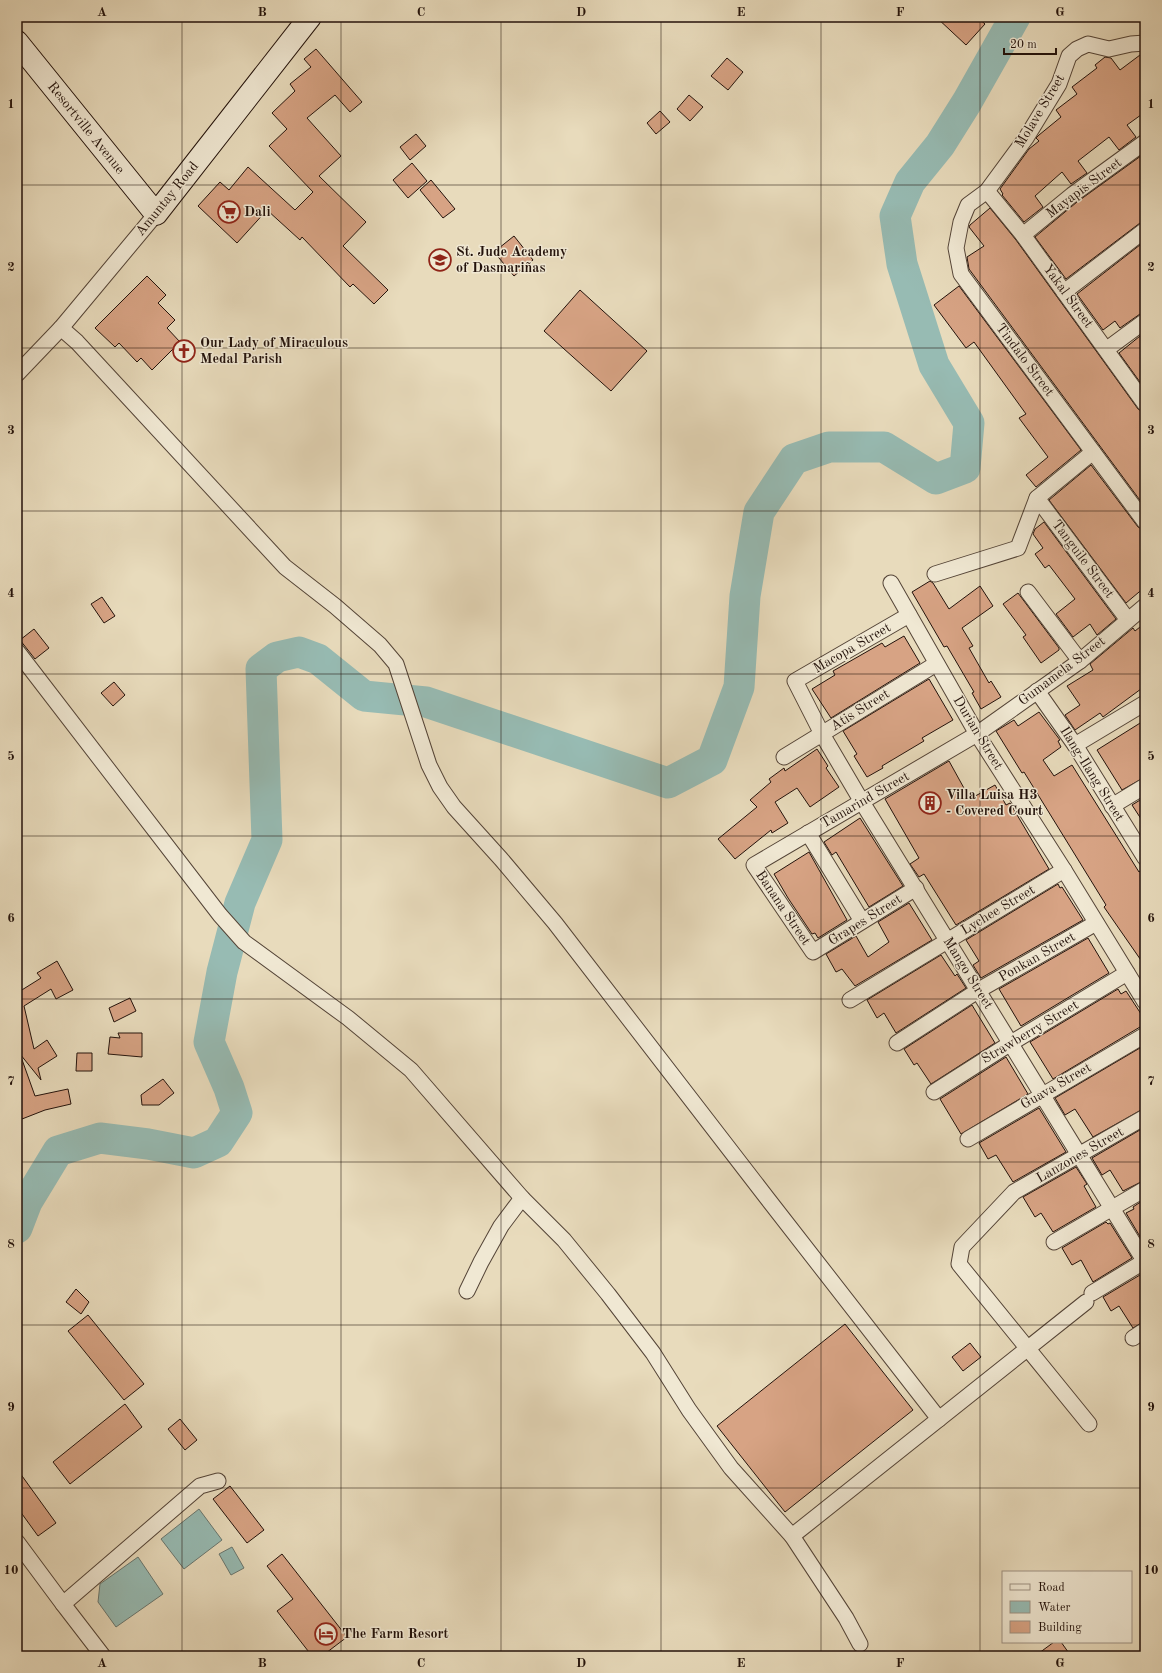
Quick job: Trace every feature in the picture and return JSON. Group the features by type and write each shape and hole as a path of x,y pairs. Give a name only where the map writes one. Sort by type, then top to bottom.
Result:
{"street":[{"name":"Amuntay Road","path":"17,374 61,328 156,214 310,17"},
{"name":"Resortville Avenue","path":"17,42 156,214"},
{"name":"Molave Street","path":"987,191 1026,138 1059,84 1069,56 1073,52 1088,44 1109,49 1131,44 1145,43"},
{"name":"Mayapis Street","path":"1023,234 1072,195 1145,142"},
{"name":"Yakal Street","path":"987,191 1023,234 1145,404"},
{"name":"Tindalo Street","path":"987,191 968,205 961,222 956,248 961,274 1145,522"},
{"path":"1064,292 1145,230"},
{"path":"1107,349 1145,321"},
{"path":"61,328 77,342 285,567 380,645 396,664 429,765 437,781 454,807 501,859 554,923 939,1419"},
{"path":"935,574 1018,548 1037,498 1094,452"},
{"name":"Tanguile Street","path":"1037,498 1128,620"},
{"name":"Durian Street","path":"891,584 977,734 1064,870 1145,1002"},
{"path":"1028,592 1080,661"},
{"name":"Gumamela Street","path":"977,734 1080,661 1145,606"},
{"name":"Macopa Street","path":"795,681 909,615"},
{"path":"17,651 220,915 244,942 348,1018 411,1070 522,1198 564,1240 653,1353 689,1410 731,1468 792,1536 846,1618 860,1644"},
{"name":"Atis Street","path":"784,757 936,664"},
{"name":"Mango Street","path":"795,681 822,734 862,802 1145,1262"},
{"name":"Ilang-Ilang Street","path":"1038,691 1076,745 1145,858"},
{"path":"1076,745 1145,703"},
{"name":"Tamarind Street","path":"754,865 977,734"},
{"path":"1112,806 1145,786"},
{"path":"808,833 862,921"},
{"name":"Banana Street","path":"754,865 813,952"},
{"name":"Lychee Street","path":"850,1000 1064,870"},
{"name":"Grapes Street","path":"813,952 916,888"},
{"name":"Ponkan Street","path":"897,1043 979,990 1096,923"},
{"name":"Strawberry Street","path":"934,1092 1011,1043 1127,973"},
{"name":"Guava Street","path":"968,1139 1145,1035"},
{"name":"Lanzones Street","path":"1089,1424 959,1264 962,1247 1014,1192 1145,1117"},
{"path":"1054,1242 1145,1189"},
{"path":"467,1291 501,1226 522,1198"},
{"path":"792,1536 1089,1298 1145,1262"},
{"path":"63,1604 200,1486 218,1481"},
{"path":"17,1542 103,1656"}],"water":[{"path":"199,1509 222,1540 184,1569 161,1539"},
{"path":"232,1547 244,1568 231,1575 219,1554"},
{"path":"138,1557 163,1594 116,1627 98,1602 100,1584"}],"building":[{"path":"936,17 977,17 985,24 966,45"},
{"path":"316,49 362,102 350,112 335,95 307,118 341,156 319,176 366,222 343,246 388,290 374,304 353,284 350,287 302,237 300,240 267,210 237,243 198,206 220,182 229,190 248,167 295,210 313,192 269,146 287,129 272,113 295,91 290,84 311,67 304,59"},
{"path":"1144,52 1145,112 1127,125 1136,137 1119,150 1109,137 1078,161 1087,173 1071,184 1062,172 1035,196 1043,207 1024,222 1002,195 1003,194 1000,189 1029,149 1039,141 1036,138 1061,117 1056,110 1077,94 1072,87 1097,68 1095,65 1105,57 1111,58 1120,70"},
{"path":"727,58 743,72 728,90 711,76"},
{"path":"689,95 703,107 690,121 677,109"},
{"path":"660,111 670,122 656,134 647,123"},
{"path":"416,134 426,146 410,160 400,147"},
{"path":"1145,153 1145,221 1140,223 1066,279 1035,237 1077,202"},
{"path":"412,163 427,181 408,198 393,180"},
{"path":"431,180 455,209 443,218 420,190"},
{"path":"990,208 1016,240 1138,409 1145,413 1145,507 969,269 967,257 984,246 969,227"},
{"path":"514,236 533,260 514,276 494,252"},
{"path":"1145,241 1145,312 1120,328 1115,321 1103,330 1077,294"},
{"path":"147,276 166,295 158,303 175,320 167,328 180,342 152,370 141,358 137,362 119,343 115,347 95,328"},
{"path":"959,286 1081,450 1036,487 1026,475 1048,457 1019,418 1026,414 974,342 966,348 934,305"},
{"path":"580,290 647,351 611,391 544,331"},
{"path":"1145,332 1145,389 1119,353"},
{"path":"1091,465 1138,527 1145,531 1145,587 1126,603 1049,500"},
{"path":"1044,522 1116,619 1097,635 1090,624 1073,637 1056,614 1075,599 1049,565 1045,568 1035,554 1043,548 1033,534 1035,529"},
{"path":"930,581 933,583 949,609 980,586 993,606 962,628 973,646 969,648 989,683 991,681 1001,697 981,709 972,693 974,692 947,646 944,647 912,592"},
{"path":"1018,593 1059,648 1059,650 1041,663 1023,637 1026,635 1003,604"},
{"path":"102,597 115,616 104,623 91,604"},
{"path":"1145,623 1145,686 1103,717 1100,713 1075,730 1065,715 1080,705 1067,686 1093,670 1090,664 1133,628 1135,631"},
{"path":"34,629 49,648 35,659 20,640"},
{"path":"904,636 920,663 831,718 812,689 835,675 833,671 882,643 885,647"},
{"path":"929,679 953,720 922,738 924,741 882,766 883,768 867,777 854,756 857,754 843,731"},
{"path":"114,682 125,695 113,706 101,693"},
{"path":"1039,712 1060,740 1058,741 1061,747 1043,760 1054,776 1072,765 1139,872 1145,868 1145,966 1104,907 1106,905 1024,772 1022,773 996,731 1014,720 1018,726"},
{"path":"1145,720 1145,777 1122,790 1097,750"},
{"path":"817,749 828,766 826,768 839,787 810,807 797,788 775,802 788,823 772,833 771,830 735,859 718,839 757,807 750,800 771,782 769,779 784,768 785,771"},
{"path":"949,761 970,799 995,785 1006,805 1010,803 1049,869 956,925 924,874 919,877 910,864 919,858 885,799"},
{"path":"1145,797 1145,825 1132,805"},
{"path":"860,818 903,886 869,907 836,852 832,855 824,842"},
{"path":"809,852 847,920 818,938 815,933 812,934 774,874"},
{"path":"1058,884 1060,888 1062,887 1083,920 981,978 973,965 979,961 966,940"},
{"path":"909,903 932,940 855,986 842,969 836,972 826,954 856,936 868,957 889,942 878,922"},
{"path":"1088,938 1109,973 1021,1026 999,989"},
{"path":"941,955 955,976 957,974 966,988 896,1033 884,1013 877,1018 867,1000"},
{"path":"57,961 73,990 56,999 51,989 24,1006 34,1049 47,1040 57,1056 38,1068 41,1080 20,1054 35,1096 68,1089 71,1104 45,1110 22,1119 17,1108 17,993 41,978 37,973"},
{"path":"1118,989 1121,994 1126,991 1145,1020 1145,1026 1140,1027 1053,1079 1030,1042"},
{"path":"130,998 136,1011 114,1022 109,1008"},
{"path":"972,1005 995,1043 931,1084 917,1063 914,1065 904,1049"},
{"path":"118,1033 142,1033 142,1057 108,1054 110,1037 120,1038"},
{"path":"1145,1045 1145,1108 1093,1137 1075,1109 1065,1115 1055,1098"},
{"path":"77,1053 92,1053 92,1071 76,1071"},
{"path":"1006,1057 1028,1094 961,1134 940,1099"},
{"path":"163,1079 174,1093 159,1105 142,1105 141,1095"},
{"path":"1039,1108 1066,1152 1013,1182 996,1155 988,1159 979,1143"},
{"path":"1145,1127 1145,1180 1123,1191 1110,1170 1102,1175 1092,1158"},
{"path":"1076,1167 1087,1184 1084,1186 1096,1207 1053,1232 1041,1213 1035,1217 1023,1197"},
{"path":"1145,1199 1145,1245 1126,1213 1134,1209 1133,1207"},
{"path":"1106,1222 1108,1224 1110,1223 1132,1258 1093,1282 1081,1260 1072,1265 1062,1248"},
{"path":"1145,1272 1145,1321 1133,1328 1119,1306 1111,1311 1103,1297"},
{"path":"76,1289 89,1302 81,1314 66,1302"},
{"path":"88,1315 144,1384 124,1400 68,1331"},
{"path":"845,1324 913,1410 785,1512 717,1426"},
{"path":"970,1343 981,1357 963,1371 952,1357"},
{"path":"125,1404 142,1427 70,1484 53,1462"},
{"path":"180,1419 197,1440 185,1450 168,1429"},
{"path":"17,1469 56,1523 38,1536 17,1507"},
{"path":"230,1486 264,1530 247,1543 213,1499"},
{"path":"282,1554 347,1637 322,1656 312,1656 277,1611 293,1599 267,1566"},
{"path":"1053,1643 1062,1643 1071,1656 1035,1656"}],"waterway":[{"path":"17,1228 27,1202 58,1151 100,1138 148,1144 194,1153 218,1142 237,1113 229,1088 209,1042 222,972 240,903 267,840 261,669 277,657 299,652 318,659 364,696 426,702 668,783 712,760 739,687 745,596 759,512 794,459 829,447 884,447 936,479 965,468 969,423 934,365 902,264 895,216 910,182 940,145 967,102 1015,17"}],"place":[{"name":"Dali","path":"229,212"},
{"name":"St. Jude Academy of Dasmariñas","path":"440,260"},
{"name":"Our Lady of Miraculous Medal Parish","path":"184,351"},
{"name":"Villa Luisa H3 - Covered Court","path":"930,803"},
{"name":"The Farm Resort","path":"326,1634"}]}
